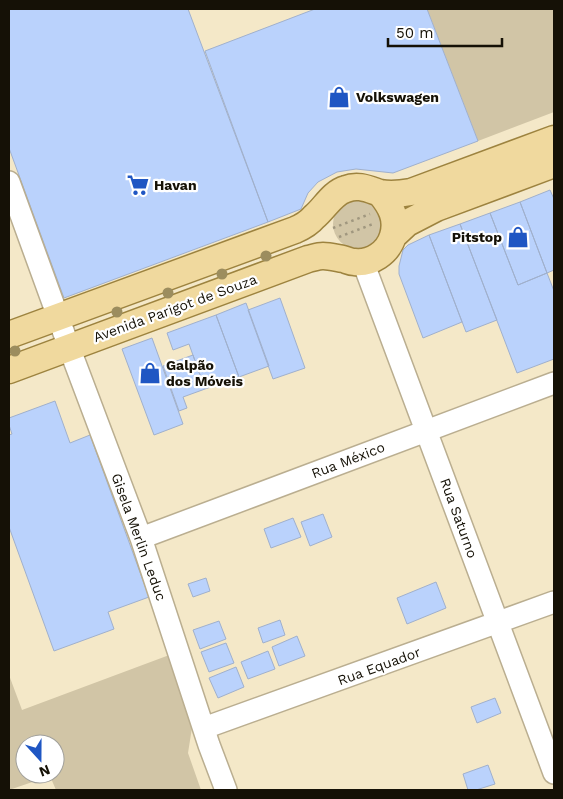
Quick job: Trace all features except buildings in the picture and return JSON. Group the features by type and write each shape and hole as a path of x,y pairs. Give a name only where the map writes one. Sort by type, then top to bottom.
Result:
{"main road":[{"path":"9,335 295,230 314,218 334,195 345,189 358,186 380,193 411,192 554,139"},
{"path":"393,236 407,223 436,208 554,164"},
{"path":"324,207 320,220 325,242 331,250 361,260 383,253 393,236 395,227 394,216 390,206 380,193"},
{"name":"Avenida Parigot de Souza","path":"9,370 308,259 322,256 361,260"}],"street":[{"name":"Gisela Merlin Leduc","path":"9,182 141,538 226,790"},
{"name":"Rua Saturno","path":"361,260 433,428 505,620 554,773"},
{"name":"Rua México","path":"141,538 554,383"},
{"name":"Rua Equador","path":"204,728 554,602"},
{"name":"Rua Saturno","path":"505,620 554,733"}],"shaded area":[{"path":"427,9 554,9 554,112 478,141"},
{"path":"358,199 367,201 378,210 383,224 381,233 372,244 358,249 349,247 338,238 333,224 335,215 344,204"},
{"path":"172,654 194,715 188,753 201,790 56,790 53,784 65,784 65,734 15,734 15,784 27,784 9,790 9,675 22,710"}],"place":[{"name":"Volkswagen","path":"339,97"},
{"name":"Havan","path":"138,185"},
{"name":"Pitstop","path":"518,237"},
{"name":"Galpão dos Móveis","path":"150,373"}]}
